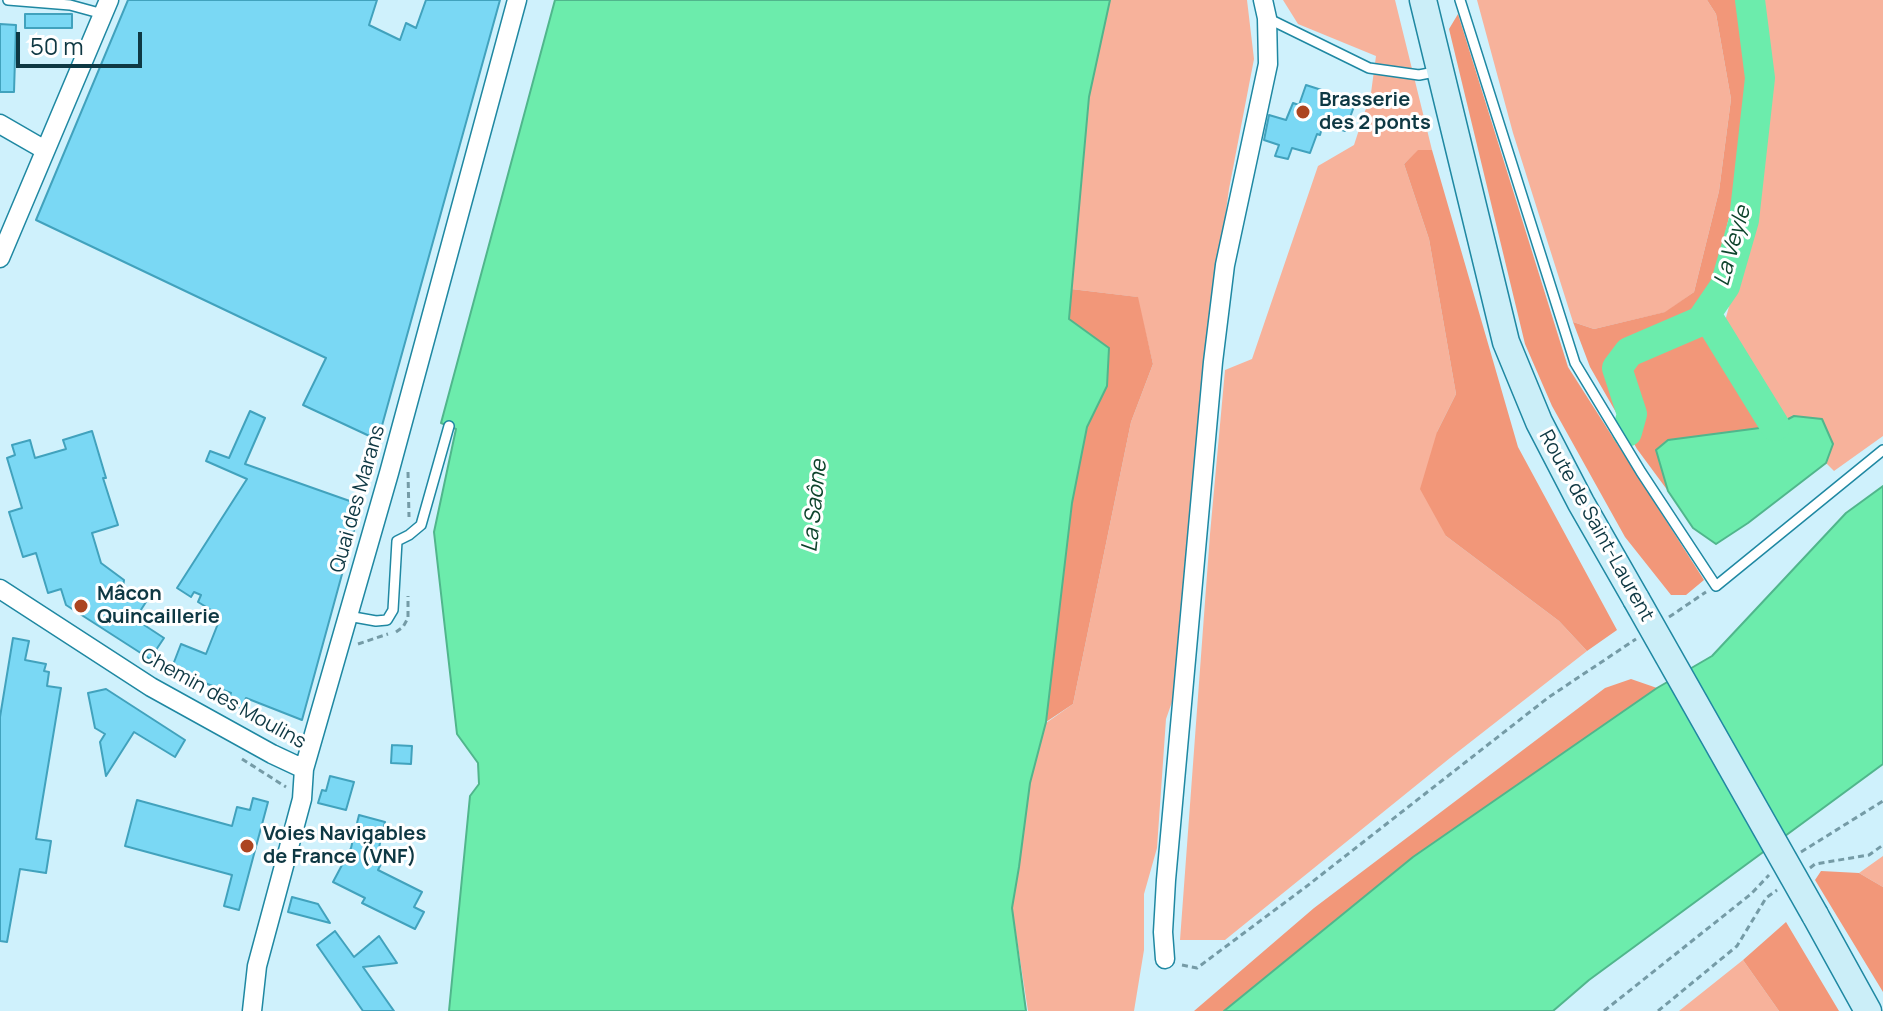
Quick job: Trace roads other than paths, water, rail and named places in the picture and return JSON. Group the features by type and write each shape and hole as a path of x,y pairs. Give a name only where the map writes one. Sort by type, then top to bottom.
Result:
{"main road":[{"name":"Route de Saint-Laurent","path":"1423,0 1506,342 1539,422 1581,503 1868,1011"}],"street":[{"name":"Quai des Marans","path":"252,1011 257,966 302,799 304,769 389,473 517,0"},
{"path":"0,258 106,7"},
{"path":"1165,959 1166,880 1213,362 1225,265 1268,64 1265,9"},
{"path":"0,124 45,150"},
{"name":"Chemin des Moulins","path":"0,589 151,687 304,769"}],"lane":[{"path":"8,0 106,7"},
{"path":"1460,0 1575,363 1641,472 1716,586 1883,450"},
{"path":"1265,9 1369,68 1419,75 1440,71"},
{"path":"348,616 387,620 393,610 397,541 421,525 449,426"}],"water":[{"name":"La Saône","path":"555,0 1110,0 1089,97 1069,319 1109,348 1107,386 1087,427 1072,503 1046,722 1030,783 1012,908 1026,1011 449,1011 470,796 479,784 478,763 457,734 434,532 456,429 441,423"},
{"path":"1794,416 1822,419 1833,444 1826,463 1716,544 1693,528 1668,491 1656,450 1668,440 1775,426"},
{"path":"1883,486 1883,764 1589,980 1553,1011 1224,1011 1413,857 1657,688 1712,656 1846,513"}],"waterway":[{"name":"La Veyle","path":"1627,432 1632,414 1617,368 1629,352 1701,321 1725,286 1744,220 1760,78 1750,0"},
{"path":"1706,314 1775,426"}],"place":[{"name":"Brasserie des 2 ponts","path":"1303,112"},
{"name":"Mâcon Quincaillerie","path":"81,606"},
{"name":"Voies Navigables de France (VNF)","path":"247,846"}]}
